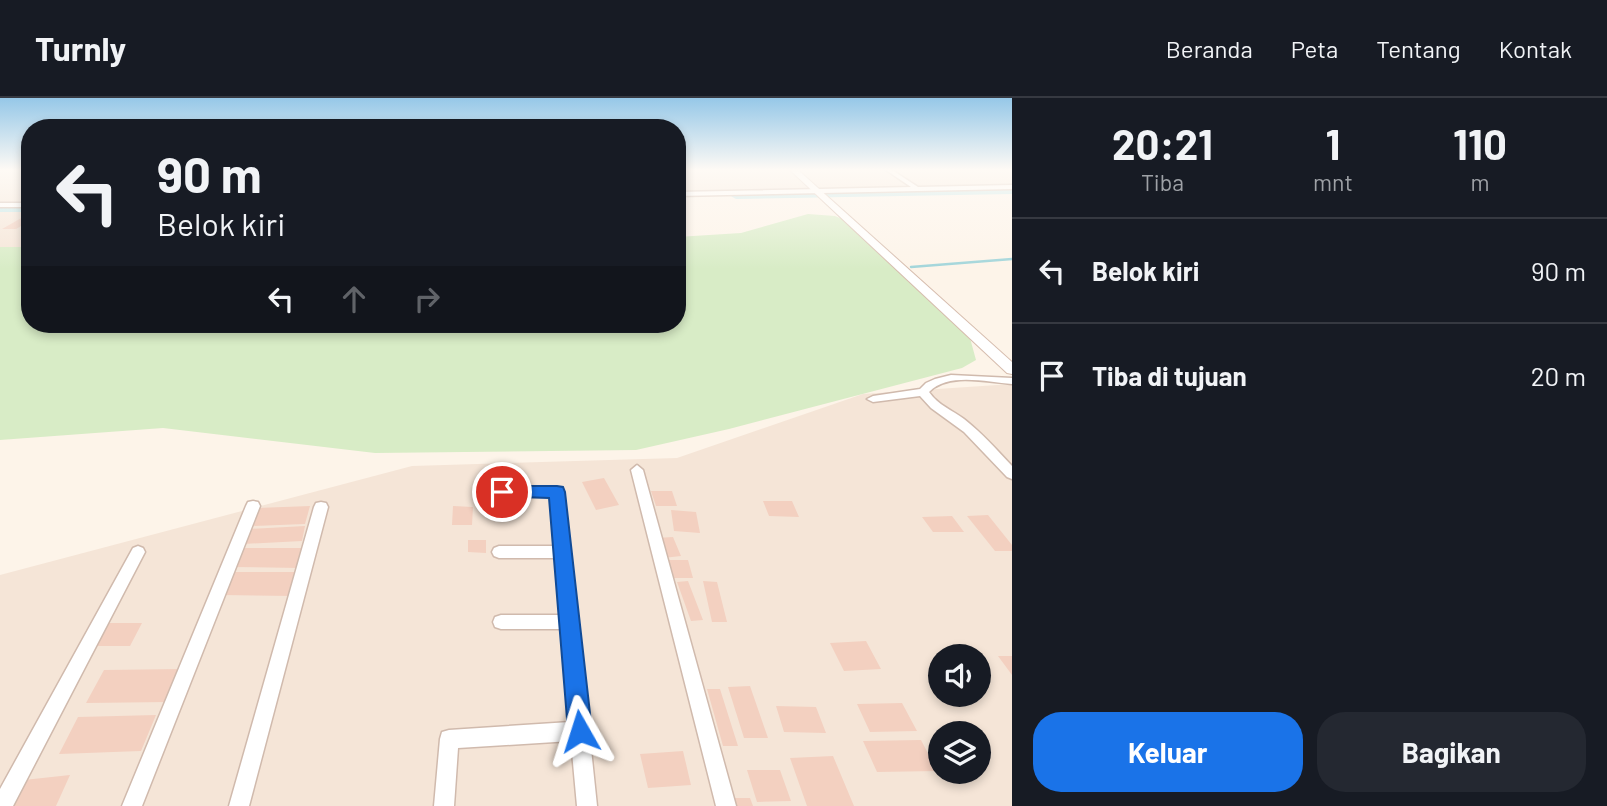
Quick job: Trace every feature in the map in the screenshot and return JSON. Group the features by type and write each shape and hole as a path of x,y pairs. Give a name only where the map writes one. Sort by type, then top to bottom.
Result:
{"street":[{"path":"832,203 1012,370"},
{"path":"0,207 21,208"},
{"path":"873,400 923,392 928,385 944,379 1012,381"},
{"path":"923,392 935,406 960,422 983,443 1012,474"},
{"path":"637,470 726,806"},
{"path":"502,492 557,492 586,806"},
{"path":"132,806 253,506"},
{"path":"239,806 321,507"},
{"path":"2,806 138,552"},
{"path":"499,552 562,552"},
{"path":"501,622 569,622"},
{"path":"444,806 449,739 580,731"}],"shaded area":[{"path":"0,203 21,203 21,247 0,247"},
{"path":"1012,384 1012,806 0,806 0,575 412,466 677,458 863,394"}],"green space":[{"path":"808,214 835,216 847,221 970,338 976,360 962,368 729,429 636,450 375,453 163,428 0,440 0,247 21,247 21,333 686,333 686,236 741,233"}],"building":[{"path":"21,218 21,226 16,229 2,229"},
{"path":"604,478 619,505 596,510 582,482"},
{"path":"478,490 499,490 499,506 478,506"},
{"path":"651,491 672,491 677,506 656,506"},
{"path":"763,501 792,501 799,517 769,516"},
{"path":"310,506 305,524 251,526 257,508"},
{"path":"453,506 473,507 472,525 452,525"},
{"path":"671,510 696,512 700,533 674,531"},
{"path":"988,515 1012,545 1012,551 995,551 967,516"},
{"path":"952,516 964,532 933,532 922,517"},
{"path":"305,526 302,541 243,544 247,529"},
{"path":"673,537 681,556 663,558 656,538"},
{"path":"468,540 486,540 486,553 468,552"},
{"path":"241,548 305,548 299,568 232,567"},
{"path":"666,560 688,560 693,578 670,578"},
{"path":"231,572 300,572 293,596 222,595"},
{"path":"688,581 703,620 691,621 677,582"},
{"path":"703,581 717,582 727,622 712,622"},
{"path":"109,623 142,623 130,646 97,646"},
{"path":"866,641 881,669 844,671 830,643"},
{"path":"998,656 1012,656 1012,675"},
{"path":"182,669 168,702 86,703 104,670"},
{"path":"750,686 768,738 744,738 728,687"},
{"path":"707,689 720,689 738,746 723,746"},
{"path":"902,703 917,731 870,732 857,704"},
{"path":"776,706 816,707 826,733 784,732"},
{"path":"156,715 141,751 59,754 78,717"},
{"path":"921,740 928,754 928,771 877,772 863,741"},
{"path":"683,751 691,785 648,788 640,754"},
{"path":"833,756 854,806 807,806 790,758"},
{"path":"747,770 780,770 791,801 757,802"},
{"path":"70,775 56,806 12,806 24,780"},
{"path":"734,798 750,798 753,806 736,806"}],"waterway":[{"path":"0,207 21,207"},
{"path":"911,267 1012,259"}],"route":[{"path":"502,492 557,492 580,731"}]}
